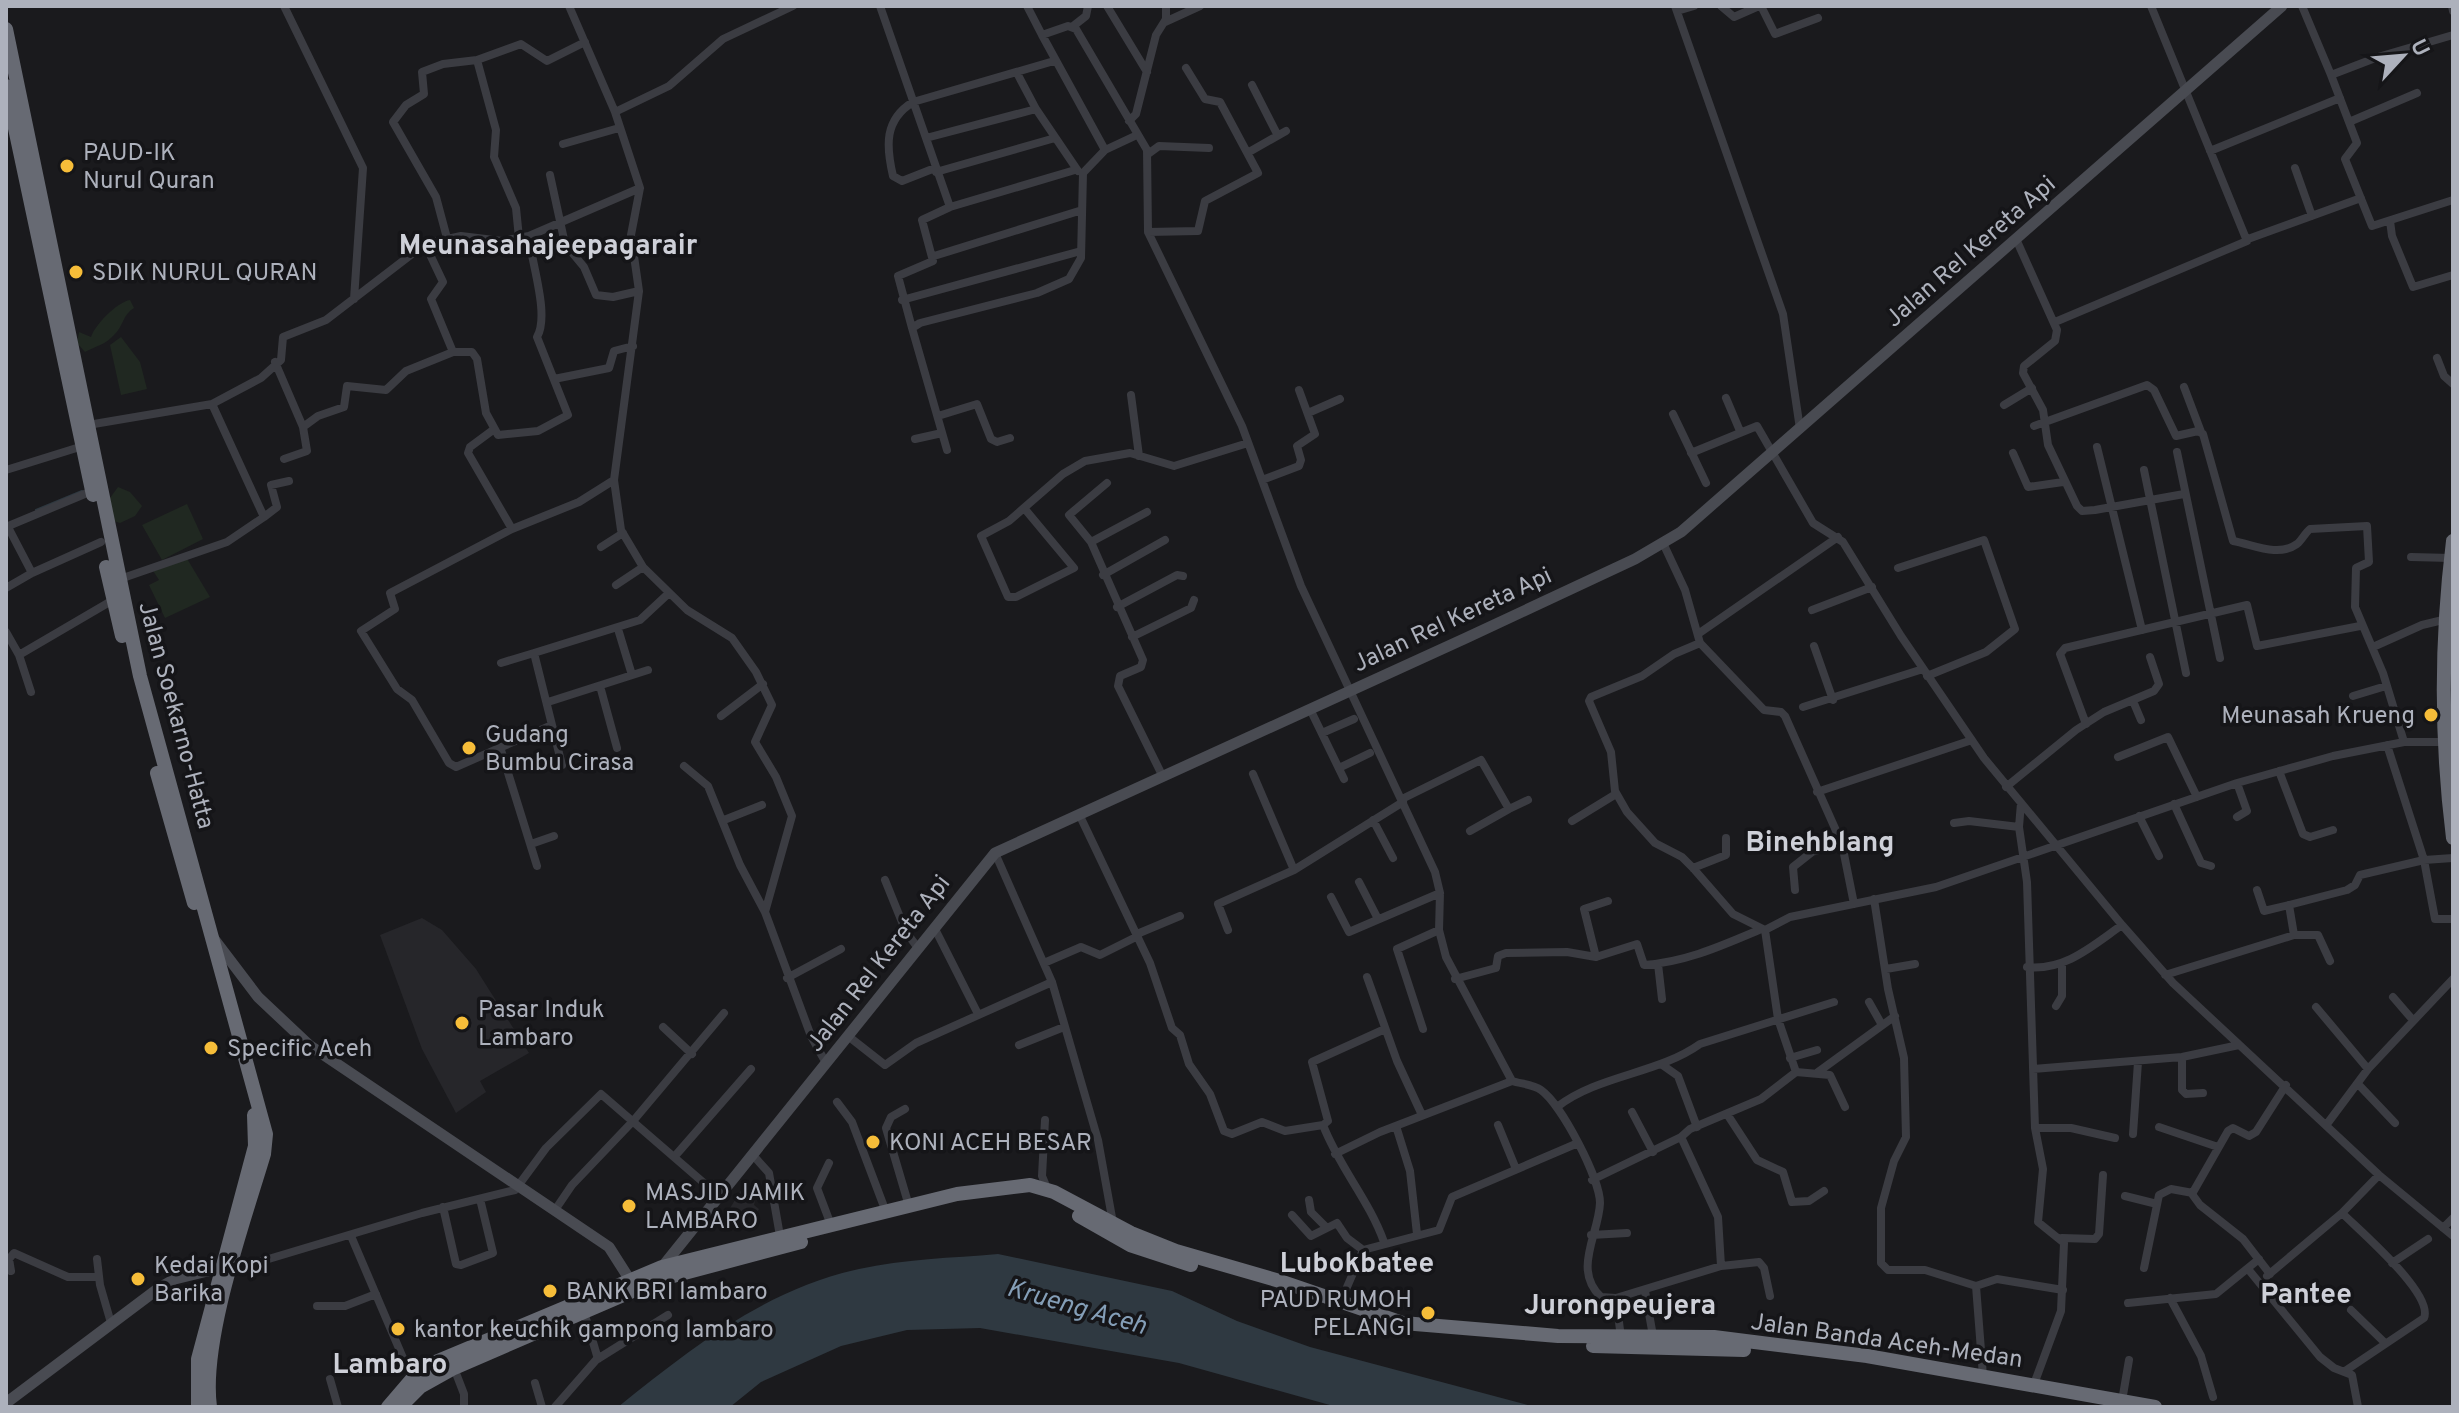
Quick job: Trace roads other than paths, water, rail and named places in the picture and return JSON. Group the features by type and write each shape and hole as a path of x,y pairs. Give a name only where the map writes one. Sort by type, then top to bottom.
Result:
{"highway":[{"name":"Jalan Soekarno-Hatta","path":"6,29 44,249 83,446 255,1121 255,1146 240,1218 198,1359 198,1407"},
{"name":"Jalan Soekarno-Hatta","path":"6,86 88,425 101,542 113,600 177,823"},
{"path":"2453,541 2447,619 2446,742 2453,838"},
{"name":"Jalan Soekarno-Hatta","path":"182,842 214,938 266,1134 264,1154 240,1218"},
{"name":"Jalan Banda Aceh-Medan","path":"400,1407 420,1387 454,1368 688,1271 909,1206 992,1187 1030,1185 1047,1189 1176,1251 1403,1323 1513,1337 1714,1337 1820,1350 2034,1384 2115,1404"},
{"name":"Jalan Banda Aceh-Medan","path":"388,1407 412,1379 438,1361 662,1267 780,1236 1010,1192 1051,1200 1130,1245 1166,1259 1280,1289 1399,1330 1805,1355 2115,1404 2155,1407"},
{"name":"Jalan Soekarno-Hatta","path":"210,1407 209,1369 226,1269"}],"main road":[{"name":"Jalan Rel Kereta Api","path":"662,1267 691,1235 752,1154 995,853 1663,543 1695,522 2282,6"},
{"path":"214,938 258,997 300,1038 609,1247 630,1280"},
{"path":"691,1235 696,1249 705,1255"},
{"path":"6,1403 175,1279 226,1269"}],"street":[{"path":"284,6 363,168 354,299"},
{"path":"569,6 615,112 640,188 631,235 639,291 614,480 623,533 643,567 669,593 687,610 732,638 763,684 772,711 755,742 776,777 792,816 765,912"},
{"path":"615,112 669,86 723,39 793,6"},
{"path":"880,6 950,207"},
{"path":"1027,6 1054,61 1105,150"},
{"path":"1042,35 1072,27 1086,16 1088,6"},
{"path":"1107,6 1147,72"},
{"path":"1165,22 1166,6"},
{"path":"1129,121 1136,114 1156,35 1165,22 1200,6"},
{"path":"1694,6 1676,9 1783,314 1800,430"},
{"path":"1721,6 1731,17 1760,6 1775,34 1818,18"},
{"path":"2151,6 2248,239"},
{"path":"2302,6 2357,146 2345,159 2372,226 2453,200"},
{"path":"1072,27 1148,152 1148,232 1248,443 1301,586 1435,872 1440,893 1439,930 1455,979 1485,1026 1512,1081"},
{"path":"2331,75 2378,57 2453,35"},
{"path":"447,238 436,197 393,122 406,105 424,94 422,72 443,64 477,60 521,44 547,61 585,42"},
{"path":"303,427 318,416 344,407 350,385 386,390 401,374 453,352 472,352 477,359 486,413 493,430 503,436 538,431 565,420 568,413 537,337 542,326 537,300 541,288 516,208 494,157 496,130 477,60"},
{"path":"1054,61 913,102 900,111 890,124 892,173 902,181 1055,138"},
{"path":"1148,232 1198,231 1205,201 1257,175 1249,152 1220,102 1205,99 1186,68"},
{"path":"912,328 1064,282 1073,275 1081,251 1079,171 1036,109 1017,73"},
{"path":"1249,152 1282,132 1252,85"},
{"path":"2349,122 2417,93"},
{"path":"2210,151 2340,98"},
{"path":"926,138 1036,109"},
{"path":"563,144 619,128"},
{"path":"934,256 922,220 950,207 1079,171 1105,150 1139,138"},
{"path":"1148,152 1159,146 1209,148"},
{"path":"2295,168 2312,216"},
{"path":"550,175 566,248 584,267 596,295 613,297 639,291"},
{"path":"88,425 212,404 261,378 275,362 281,360 283,337 321,323 425,244 473,235 502,241 524,237 586,208 640,188"},
{"path":"2055,322 2237,247 2248,239 2361,198"},
{"path":"947,450 902,300 899,274 930,263 934,256 1079,211"},
{"path":"2390,221 2392,236 2413,287 2453,275"},
{"path":"2016,239 2055,322 2055,341 2024,366 2023,373 2043,410 2039,425 2063,482 2082,511 2184,494"},
{"path":"425,244 443,282 431,299 453,352"},
{"path":"902,300 1081,251"},
{"path":"554,379 609,368 614,351 633,346"},
{"path":"2437,358 2444,376 2453,384"},
{"path":"275,362 303,427 307,451 284,459"},
{"path":"2039,425 2147,385 2154,390 2176,436 2201,432"},
{"path":"2184,387 2201,432 2233,541 2258,549 2284,548 2299,542 2310,529 2363,524 2368,527 2369,562 2356,568 2354,583 2360,626 2373,647 2404,742"},
{"path":"2004,405 2032,388"},
{"path":"1262,480 1300,465 1297,446 1315,432 1299,390"},
{"path":"1131,395 1139,456"},
{"path":"1726,398 1740,431"},
{"path":"1308,413 1340,399"},
{"path":"212,404 264,517"},
{"path":"938,416 977,404 991,439 997,442 1010,438"},
{"path":"1673,414 1706,483"},
{"path":"1691,453 1757,426 1813,523 1838,537 1925,673 2006,787 2122,925 2165,975 2239,1045 2286,1085 2379,1175 2453,1236"},
{"path":"493,430 470,447 468,453 512,529"},
{"path":"915,439 942,433"},
{"path":"1024,508 1074,568 1016,597 1008,597 981,536 1009,521 1024,508 1085,461 1120,454 1174,466 1248,443"},
{"path":"6,470 83,446"},
{"path":"2097,447 2142,630"},
{"path":"2177,452 2220,658"},
{"path":"2013,453 2028,487 2063,482"},
{"path":"2144,470 2186,673"},
{"path":"552,725 456,767 449,763 412,700 397,689 361,631 395,609 390,593 512,529 579,502 614,480"},
{"path":"119,579 227,542 277,507 271,485 289,481"},
{"path":"32,573 7,527 93,482"},
{"path":"1107,483 1069,512 1091,542 1143,663 1120,676 1118,686 1163,777"},
{"path":"1091,542 1147,512"},
{"path":"601,547 623,533"},
{"path":"1762,930 1733,914 1693,868 1644,833 1616,794 1610,773 1611,752 1589,698 1642,676 1838,537"},
{"path":"1103,575 1165,540"},
{"path":"1803,707 1925,673 1986,652 2015,629 1984,540 1898,568"},
{"path":"6,588 101,542"},
{"path":"1663,543 1685,590 1699,638 1764,710 1783,713 1842,844 1854,904"},
{"path":"2411,557 2451,558"},
{"path":"616,585 643,567"},
{"path":"1117,607 1177,575 1183,576"},
{"path":"1812,610 1872,587"},
{"path":"501,663 640,620 669,593"},
{"path":"19,655 113,600"},
{"path":"1132,637 1191,608 1194,600"},
{"path":"2086,724 2060,651 2247,605 2254,643 2260,647 2360,626"},
{"path":"2373,647 2422,625 2447,619"},
{"path":"618,629 632,675"},
{"path":"6,632 19,655 31,692"},
{"path":"1814,646 1833,700"},
{"path":"534,653 562,765"},
{"path":"2006,787 2086,724 2159,686 2150,657"},
{"path":"548,702 648,670"},
{"path":"721,716 763,684"},
{"path":"600,686 617,748"},
{"path":"2353,696 2386,686"},
{"path":"2133,701 2141,720"},
{"path":"1310,709 1344,779"},
{"path":"1322,733 1354,719"},
{"path":"2118,757 2168,737 2197,797"},
{"path":"1817,792 1972,740"},
{"path":"1455,979 1496,968 1499,954 1567,952 1596,957 1637,944 1644,965 1698,956 1790,917 1936,887 2237,783 2387,745 2446,742"},
{"path":"2387,745 2424,860 2435,919 2453,919"},
{"path":"500,747 537,866"},
{"path":"1339,768 1370,753"},
{"path":"1228,930 1218,904 1294,870 1402,800 1481,760 1509,809"},
{"path":"684,766 708,786 740,865 765,912 787,978 826,1063"},
{"path":"2279,771 2303,834 2310,837 2333,830"},
{"path":"1253,774 1294,870"},
{"path":"2237,783 2247,811 2237,817"},
{"path":"1572,821 1616,794"},
{"path":"1470,831 1528,800"},
{"path":"2021,803 2019,827 2027,894 2027,967 2035,1128 2043,1169 2038,1222 2042,1229 2062,1238 2095,1239 2099,1234 2103,1175"},
{"path":"2174,804 2201,863 2211,866"},
{"path":"724,820 762,805"},
{"path":"1079,814 1137,935 1172,1028 1180,1035 1189,1064 1210,1094 1227,1134 1262,1122 1285,1131 1323,1125 1328,1121 1312,1062 1385,1029"},
{"path":"2139,816 2159,856"},
{"path":"1373,820 1393,858"},
{"path":"1954,823 1969,821 2019,827"},
{"path":"531,844 554,836"},
{"path":"1693,868 1726,855 1726,838"},
{"path":"1795,890 1793,867 1812,852 1842,844"},
{"path":"995,853 1052,982 1098,1140 1113,1223"},
{"path":"2257,890 2264,911 2347,890 2365,871 2453,858"},
{"path":"885,880 906,932 918,948"},
{"path":"1359,882 1377,917"},
{"path":"1331,897 1349,932 1377,917 1440,893"},
{"path":"1874,899 1904,1058 1906,1137 1894,1161 1881,1208 1881,1263 1888,1270 1925,1270 1976,1286 1997,1279 2063,1290"},
{"path":"1596,957 1584,909 1608,901"},
{"path":"2289,905 2294,935"},
{"path":"1044,963 1081,947 1100,955 1180,916"},
{"path":"2027,967 2052,968 2062,964 2122,925"},
{"path":"934,927 978,1014"},
{"path":"1423,1029 1397,949 1439,930"},
{"path":"1762,930 1778,1019 1796,1072"},
{"path":"2165,975 2294,935 2318,935 2330,961"},
{"path":"787,978 841,949"},
{"path":"1658,964 1662,999"},
{"path":"1886,969 1915,964"},
{"path":"2056,1006 2062,996 2062,964"},
{"path":"1367,977 1385,1029 1422,1115"},
{"path":"2327,1124 2368,1069 2453,979"},
{"path":"848,1036 883,1065 916,1043 1052,982"},
{"path":"2393,997 2412,1019"},
{"path":"1557,1107 1685,1055 1700,1044 1834,1002"},
{"path":"1869,1002 1882,1025"},
{"path":"2316,1007 2368,1069"},
{"path":"555,1210 572,1185 634,1120 724,1013"},
{"path":"1818,1072 1895,1016"},
{"path":"663,1027 692,1054"},
{"path":"1019,1045 1064,1027"},
{"path":"2033,1069 2182,1057 2239,1045"},
{"path":"1790,1058 1817,1050"},
{"path":"2182,1057 2182,1090 2186,1094 2203,1093"},
{"path":"2133,1134 2138,1062"},
{"path":"1661,1064 1678,1076 1697,1127"},
{"path":"675,1156 751,1069"},
{"path":"1592,1180 1653,1152 1697,1127 1761,1099 1796,1072 1818,1072 1832,1077 1845,1107"},
{"path":"1335,1154 1422,1115 1512,1081 1540,1089 1557,1107 1578,1143 1600,1205 1588,1255 1594,1287 1601,1297 1616,1298 1645,1291 1721,1266 1761,1263 1770,1296"},
{"path":"2358,1084 2395,1123"},
{"path":"2193,1193 2230,1129 2249,1136 2256,1132 2286,1085"},
{"path":"226,1269 519,1186 546,1148 599,1095 634,1120 719,1196"},
{"path":"837,1102 852,1122 886,1212"},
{"path":"905,1109 891,1117 886,1128 909,1206"},
{"path":"1632,1112 1653,1152"},
{"path":"1727,1114 1757,1160 1783,1172 1792,1202 1805,1202 1824,1191"},
{"path":"1045,1120 1042,1176 1047,1189"},
{"path":"1323,1125 1335,1154 1373,1215 1384,1242"},
{"path":"1498,1125 1516,1169"},
{"path":"1396,1126 1410,1171 1417,1234"},
{"path":"2159,1127 2218,1147"},
{"path":"2035,1128 2071,1128 2115,1138"},
{"path":"1681,1137 1718,1217 1721,1266"},
{"path":"1341,1301 1363,1250 1439,1230 1452,1197 1578,1143"},
{"path":"752,1154 769,1173 780,1236"},
{"path":"829,1163 817,1188 837,1227"},
{"path":"2260,1283 2342,1213 2379,1175"},
{"path":"2144,1268 2162,1191 2193,1193"},
{"path":"2193,1193 2200,1205 2243,1239 2270,1274"},
{"path":"2125,1196 2157,1204"},
{"path":"443,1207 456,1264 461,1265 493,1253 480,1199"},
{"path":"1309,1200 1311,1212 1326,1227"},
{"path":"2342,1213 2420,1292 2426,1315 2383,1341 2345,1371"},
{"path":"1292,1215 1311,1236 1337,1223 1347,1238 1363,1250"},
{"path":"2443,1228 2453,1218"},
{"path":"1591,1235 1627,1233"},
{"path":"351,1236 412,1379"},
{"path":"2034,1384 2061,1311 2062,1238"},
{"path":"2392,1263 2428,1239"},
{"path":"11,1271 9,1259 14,1253 68,1277 98,1277"},
{"path":"97,1259 98,1277 111,1323"},
{"path":"2128,1303 2216,1294 2259,1259"},
{"path":"2248,1269 2320,1357 2353,1377 2358,1407"},
{"path":"1976,1286 1983,1376"},
{"path":"1645,1291 1653,1336"},
{"path":"317,1306 345,1306 376,1294"},
{"path":"1616,1298 1621,1338"},
{"path":"2170,1298 2201,1356 2213,1397"},
{"path":"2351,1310 2383,1341"},
{"path":"584,1312 598,1359"},
{"path":"555,1407 598,1359 668,1315"},
{"path":"2115,1404 2129,1360"},
{"path":"454,1368 464,1407"},
{"path":"330,1379 338,1407"},
{"path":"535,1383 542,1407"}],"water":[{"name":"Krueng Aceh","path":"998,1254 1172,1291 1237,1321 1310,1347 1535,1407 1337,1407 1179,1363 980,1328 907,1330 841,1346 761,1382 730,1407 618,1407 701,1343 792,1291 859,1269"}],"waterway":[{"path":"36,510 82,491"}],"place":[{"name":"PAUD-IK Nurul Quran","path":"67,166"},
{"name":"SDIK NURUL QURAN","path":"76,272"},
{"name":"Meunasah Krueng","path":"2431,715"},
{"name":"Gudang Bumbu Cirasa","path":"469,748"},
{"name":"Pasar Induk Lambaro","path":"462,1023"},
{"name":"Specific Aceh","path":"211,1048"},
{"name":"KONI ACEH BESAR","path":"873,1142"},
{"name":"MASJID JAMIK LAMBARO","path":"629,1206"},
{"name":"Kedai Kopi Barika","path":"138,1279"},
{"name":"BANK BRI lambaro","path":"550,1291"},
{"name":"PAUD RUMOH PELANGI","path":"1428,1313"},
{"name":"kantor keuchik gampong lambaro","path":"398,1329"}],"district":[{"name":"Meunasahajeepagarair","path":"548,244"},
{"name":"Binehblang","path":"1820,841"},
{"name":"Lubokbatee","path":"1357,1262"},
{"name":"Pantee","path":"2306,1293"},
{"name":"Jurongpeujera","path":"1620,1304"},
{"name":"Lambaro","path":"390,1363"}]}
